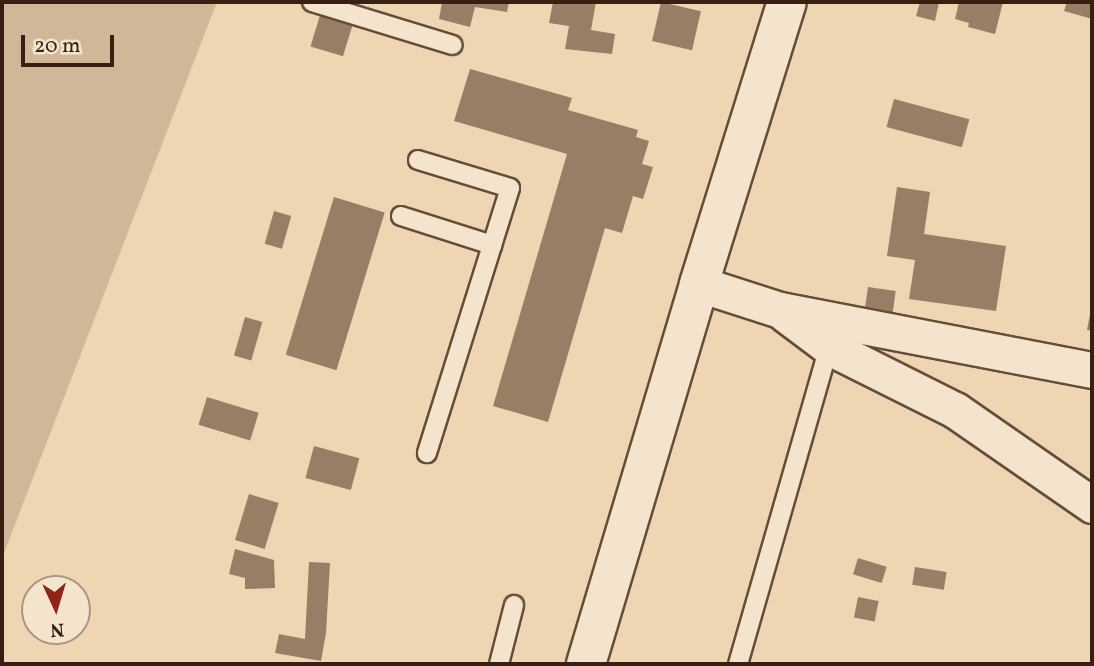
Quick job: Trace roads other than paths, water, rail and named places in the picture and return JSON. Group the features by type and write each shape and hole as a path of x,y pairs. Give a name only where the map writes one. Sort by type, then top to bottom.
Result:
{"street":[{"path":"586,664 699,284 787,2"},
{"path":"699,284 780,310 1092,370"},
{"path":"780,310 829,347 955,410 1092,505"}],"lane":[{"path":"312,2 453,45"},
{"path":"418,160 510,188 427,453"},
{"path":"401,216 492,244"},
{"path":"738,664 829,347"},
{"path":"499,664 514,605"}]}
